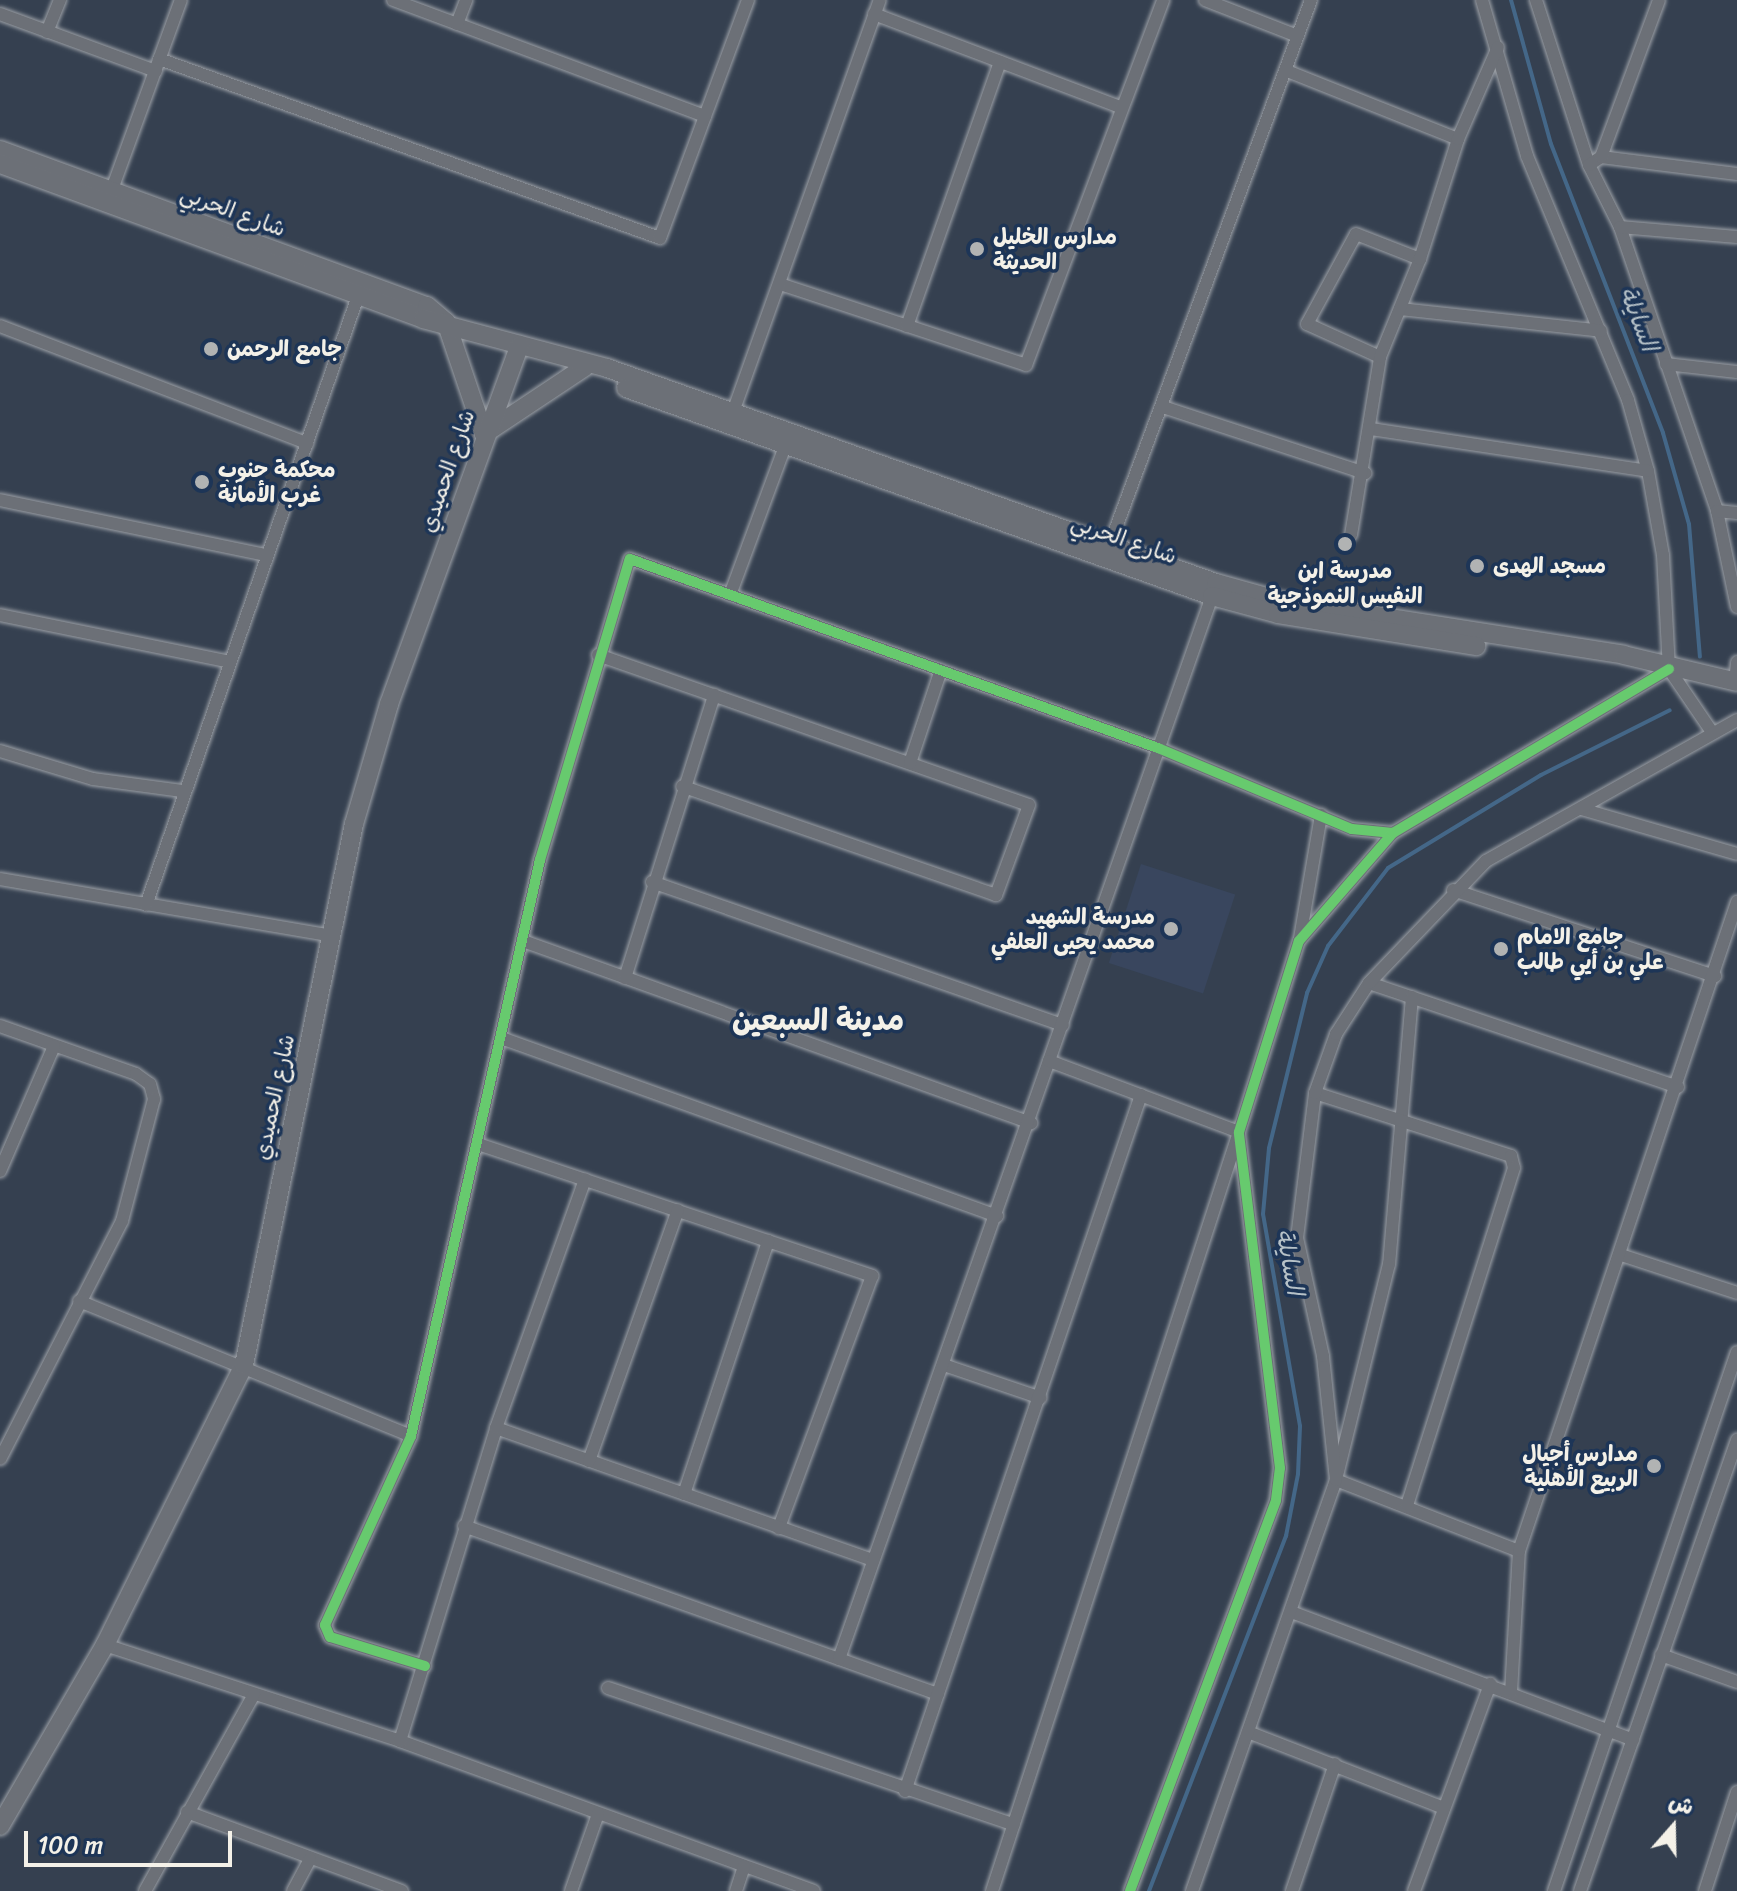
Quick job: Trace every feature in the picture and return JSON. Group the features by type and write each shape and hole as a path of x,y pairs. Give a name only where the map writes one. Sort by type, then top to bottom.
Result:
{"street":[{"path":"47,32 60,0"},
{"path":"111,192 181,0"},
{"path":"393,0 705,116"},
{"path":"457,24 466,0"},
{"path":"0,14 47,32 158,65 660,238 748,0"},
{"path":"733,412 880,0"},
{"path":"780,284 1026,365 1120,107 1163,0"},
{"path":"1205,0 1295,35"},
{"path":"1110,544 1287,71 1295,35 1311,0"},
{"path":"1482,0 1498,46 1527,156 1601,331 1648,471 1664,569 1669,669 1712,732"},
{"path":"1536,0 1589,165 1620,227 1717,511 1737,607"},
{"path":"1589,165 1601,157 1659,0"},
{"path":"874,14 1120,107"},
{"path":"1351,535 1365,473 1380,357 1420,259 1458,139 1498,46"},
{"path":"907,326 1000,62"},
{"path":"1287,71 1458,139"},
{"name":"شارع الحربي","path":"0,150 360,289"},
{"path":"1601,157 1737,174"},
{"name":"شارع الحربي","path":"0,164 360,289 427,306 446,322 585,367 603,379 785,446 1212,596 1345,627 1669,669 1737,674"},
{"path":"1620,227 1737,237"},
{"path":"1380,357 1307,324 1356,234 1420,259"},
{"path":"146,905 182,791 360,289"},
{"path":"1400,309 1601,331"},
{"path":"446,322 484,434 585,367"},
{"path":"0,326 307,443"},
{"name":"شارع الحميدي","path":"1,1821 105,1645 244,1365 332,936 389,704 484,434 520,345"},
{"path":"1666,364 1737,372"},
{"name":"شارع الحربي","path":"585,367 607,368 1281,601 1624,655 1669,669"},
{"path":"1163,407 1365,473"},
{"path":"1371,429 1648,471"},
{"path":"730,595 785,446"},
{"path":"0,500 266,555"},
{"path":"1717,511 1737,513"},
{"path":"425,1666 330,1637 325,1625 411,1436 504,1039 523,941 598,655 630,559 1158,748 1352,829 1393,833"},
{"path":"839,1659 1031,1123 1049,1061 1212,596"},
{"path":"0,615 230,662"},
{"path":"598,655 1029,805 996,895 682,786"},
{"path":"1299,941 1393,833 1669,669"},
{"path":"910,763 941,670"},
{"path":"625,978 682,786 714,695"},
{"path":"1336,1480 1323,1356 1297,1238 1315,1093 1336,1034 1369,983 1453,890 1486,861 1737,720"},
{"path":"0,751 93,779 182,791"},
{"path":"1581,809 1737,854"},
{"path":"992,1891 1299,941 1321,815"},
{"path":"0,879 332,936"},
{"path":"652,882 1063,1025"},
{"path":"1453,890 1715,976"},
{"path":"1511,1693 1519,1551 1678,1087 1737,902"},
{"path":"523,941 1031,1123"},
{"path":"1369,983 1678,1087"},
{"path":"1192,1891 1294,1613 1336,1480 1389,1264 1398,1115 1412,997"},
{"path":"0,1026 136,1074 150,1084 154,1099 122,1221 0,1459"},
{"path":"504,1039 997,1216"},
{"path":"0,1171 54,1046"},
{"path":"1049,1061 1239,1132"},
{"path":"1315,1093 1398,1115 1502,1149 1514,1168 1407,1506"},
{"path":"905,1791 1041,1398 1141,1095"},
{"path":"1130,1891 1276,1500 1280,1468 1239,1132"},
{"path":"478,1144 872,1276 779,1528"},
{"path":"400,1741 496,1428 585,1179"},
{"path":"589,1461 678,1210"},
{"path":"684,1494 768,1241"},
{"path":"1621,1255 1737,1293"},
{"path":"79,1301 244,1365 411,1436"},
{"path":"1554,1891 1737,1352"},
{"path":"944,1365 1041,1398"},
{"path":"496,1428 872,1560"},
{"path":"1580,1891 1737,1439"},
{"path":"1336,1480 1519,1551"},
{"path":"464,1526 938,1694"},
{"path":"1294,1613 1633,1740"},
{"path":"105,1645 400,1741 814,1891"},
{"path":"1661,1655 1737,1682"},
{"path":"1414,1891 1490,1684"},
{"path":"608,1688 905,1791 1014,1825"},
{"path":"145,1891 254,1694"},
{"path":"1248,1732 1444,1808"},
{"path":"1292,1891 1335,1764"},
{"path":"1705,1891 1736,1796"},
{"path":"187,1812 402,1891"},
{"path":"571,1891 598,1814"},
{"path":"293,1891 310,1859"},
{"path":"736,1891 744,1866"}],"shaded area":[{"name":"مدرسة الشهيد محمد يحيى العلفي","path":"1141,864 1235,895 1203,994 1109,963"}],"waterway":[{"name":"السايلة","path":"1511,0 1551,144 1663,433 1689,524 1700,657"},
{"name":"السايلة","path":"1149,1891 1286,1536 1298,1474 1300,1426 1263,1214 1269,1148 1307,993 1328,946 1388,868 1541,775 1670,710"}],"cycle path":[{"path":"425,1666 330,1637 325,1625 411,1436 540,860 630,559 1158,748 1352,829 1393,833"},
{"path":"1130,1891 1276,1500 1280,1468 1239,1132 1299,941 1393,833 1669,669"}],"place":[{"name":"مدارس الخليل الحديثة","path":"977,249"},
{"name":"جامع الرحمن","path":"211,349"},
{"name":"محكمة جنوب غرب الأمانة","path":"202,482"},
{"name":"مدرسة ابن النفيس النموذجية","path":"1345,544"},
{"name":"مسجد الهدى","path":"1477,566"},
{"name":"مدرسة الشهيد محمد يحيى العلفي","path":"1171,929"},
{"name":"جامع الامام علي بن أيي طالب","path":"1501,949"},
{"name":"مدارس أجيال الربيع الأهلية","path":"1654,1466"}],"district":[{"name":"مدينة السبعين","path":"818,1020"}]}
